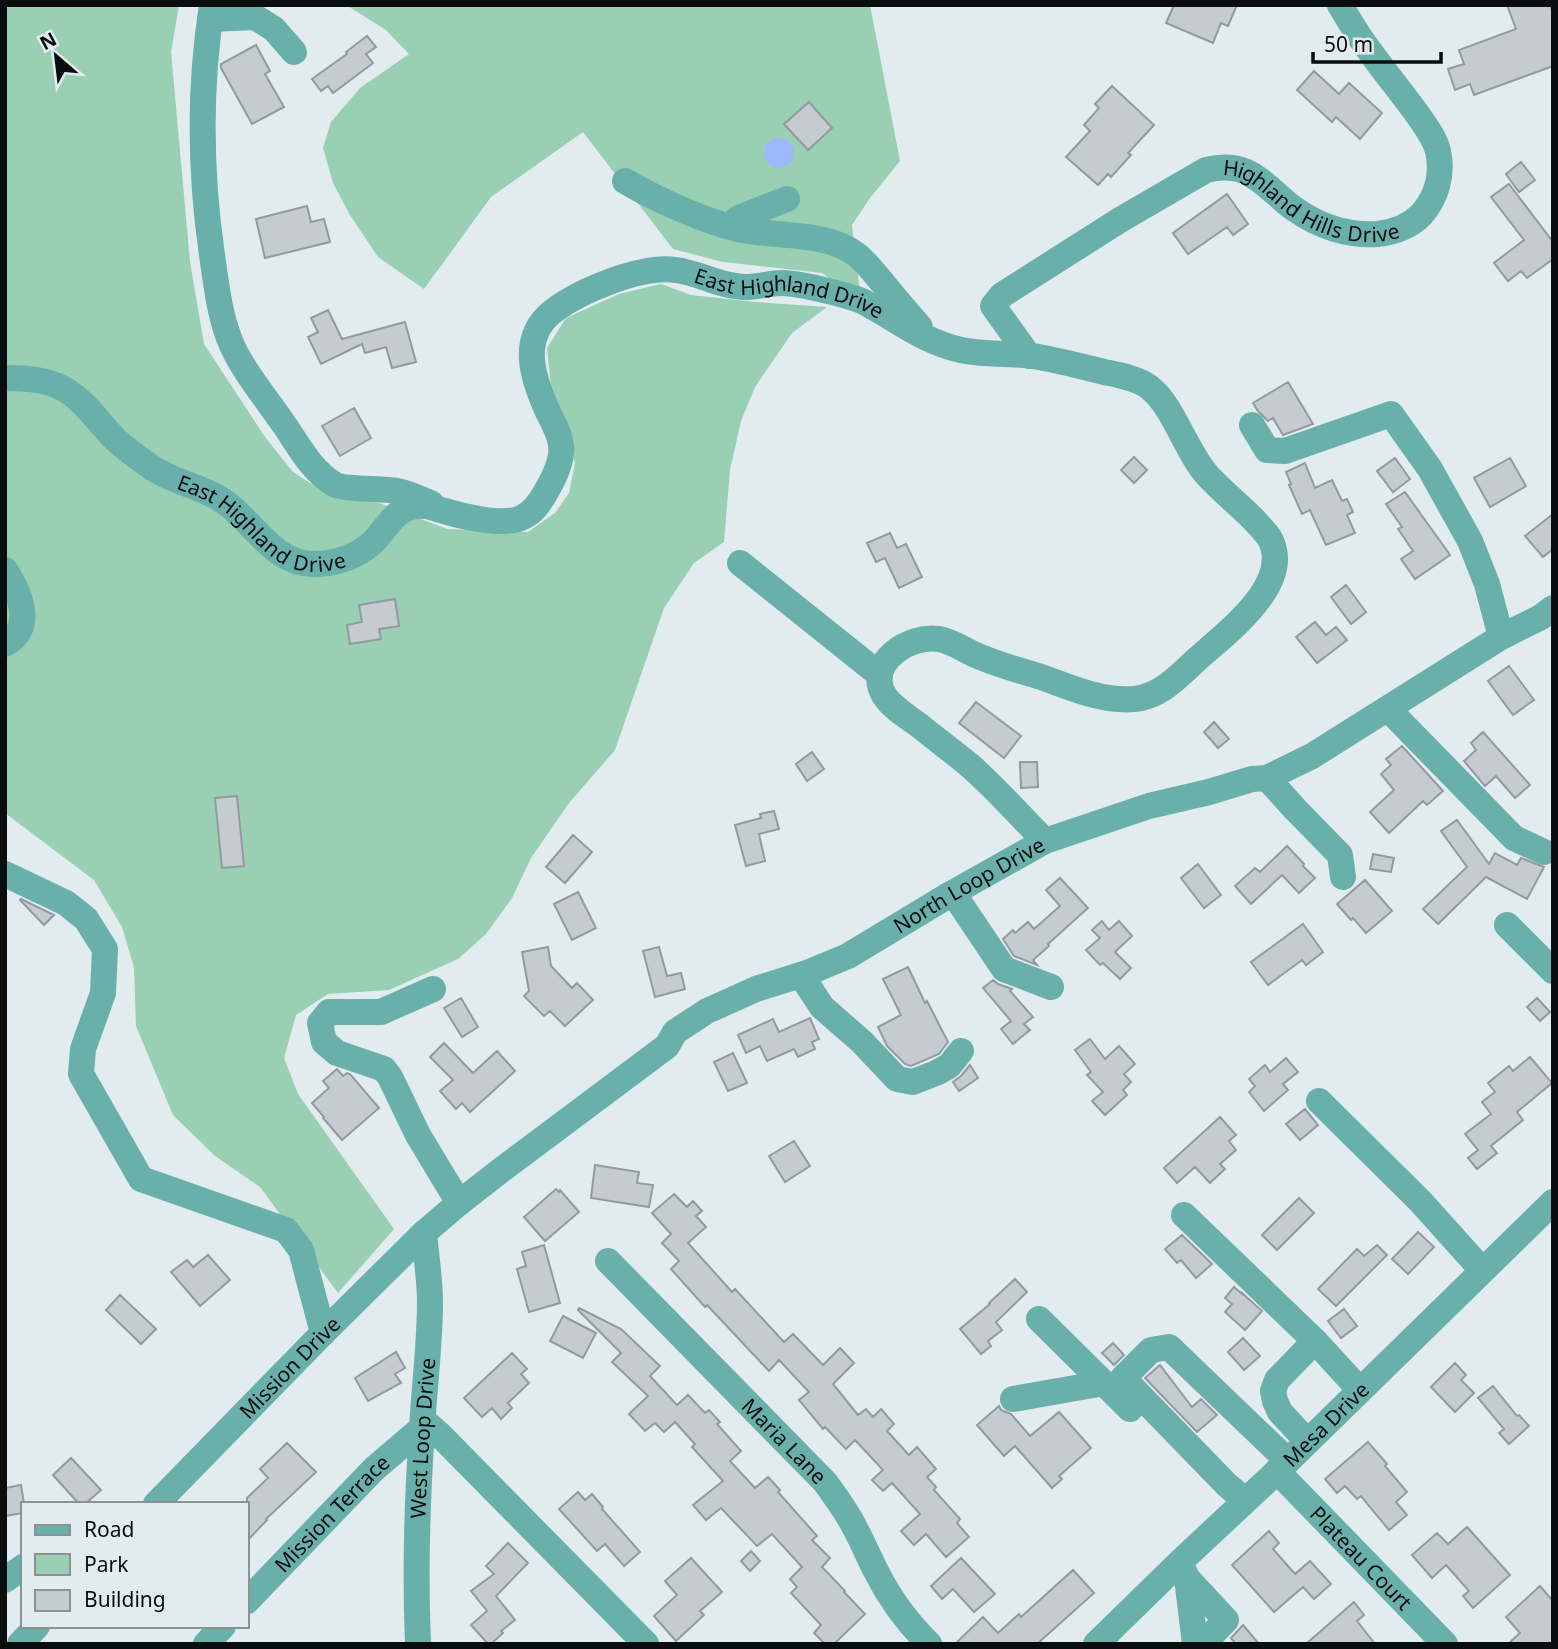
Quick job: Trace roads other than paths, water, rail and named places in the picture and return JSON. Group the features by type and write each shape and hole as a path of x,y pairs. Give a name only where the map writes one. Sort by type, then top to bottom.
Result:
{"street":[{"name":"Highland Hills Drive","path":"1029,356 993,306 1002,295 1097,234 1206,170 1218,167 1240,169 1270,186 1294,208 1335,230 1367,234 1400,230 1413,223 1426,209 1433,197 1441,167 1438,148 1340,5"},
{"path":"294,52 274,29 255,17 211,12 202,89 207,222 221,309 229,340 251,377 323,477 337,486 400,492 460,514"},
{"path":"625,181 642,192 705,219 738,229 805,237 844,247 858,256 933,342"},
{"path":"738,229 736,220 787,199"},
{"name":"East Highland Drive","path":"5,378 34,379 64,389 79,400 119,443 158,472 216,496 279,553 301,564 338,562 375,540 396,514 406,508 429,507 444,512 509,522 530,513 538,504 561,458 562,447 533,373 532,354 535,336 544,319 571,299 608,282 659,270 676,270 723,284 746,286 792,283 861,301 933,342 967,352 1029,356 1138,381 1154,391 1203,471 1269,537 1276,559 1269,583 1255,605 1168,686 1139,699 1100,696 983,658 937,639 926,638 909,642 895,651 880,675"},
{"path":"1252,425 1267,450 1286,451 1391,414 1430,469 1470,541 1487,584 1501,637"},
{"path":"740,563 880,675 880,689 894,706 976,771 1045,841"},
{"path":"5,570 18,591 23,617 16,636 5,644"},
{"name":"North Loop Drive","path":"424,1233 459,1203 667,1046 676,1032 687,1023 707,1011 756,989 848,956 1045,841 1149,806 1252,779 1268,778 1312,756 1501,637 1553,608"},
{"path":"1388,709 1514,838 1544,852"},
{"path":"1268,778 1340,855 1343,877"},
{"path":"5,874 66,903 86,919 105,949 103,993 83,1049 81,1074 141,1179 286,1230 301,1250 323,1333"},
{"path":"953,893 1004,969 1051,987"},
{"path":"1507,925 1553,971"},
{"path":"801,975 822,1007 862,1042 897,1079 913,1082 936,1073 948,1066 961,1051"},
{"path":"433,989 382,1012 328,1012 320,1023 324,1042 337,1053 384,1069 418,1135 459,1203"},
{"path":"1319,1101 1421,1202 1482,1270"},
{"name":"Mesa Drive","path":"1096,1644 1183,1570 1239,1506 1553,1202"},
{"path":"1184,1215 1315,1341 1359,1390"},
{"name":"Mission Drive","path":"158,1502 424,1233"},
{"name":"West Loop Drive","path":"418,1644 416,1590 430,1301 424,1233"},
{"name":"Maria Lane","path":"608,1261 825,1482 855,1528 895,1604 929,1644"},
{"path":"1039,1319 1104,1383 1239,1506"},
{"path":"1307,1441 1280,1412 1273,1391 1277,1380 1315,1341"},
{"name":"Plateau Court","path":"1239,1506 1227,1485 1123,1378 1151,1350 1169,1347 1445,1644"},
{"path":"1013,1399 1104,1383"},
{"path":"422,1424 440,1435 646,1644"},
{"name":"Mission Terrace","path":"248,1600 374,1468 422,1424"},
{"path":"5,1580 21,1568"},
{"path":"1183,1570 1195,1644"},
{"path":"1183,1570 1226,1619 1203,1644"},
{"path":"20,1644 35,1628"},
{"path":"206,1644 221,1628"}],"water":[{"path":"779,138 790,142 794,153 790,164 779,168 768,164 764,153 768,142"}]}
